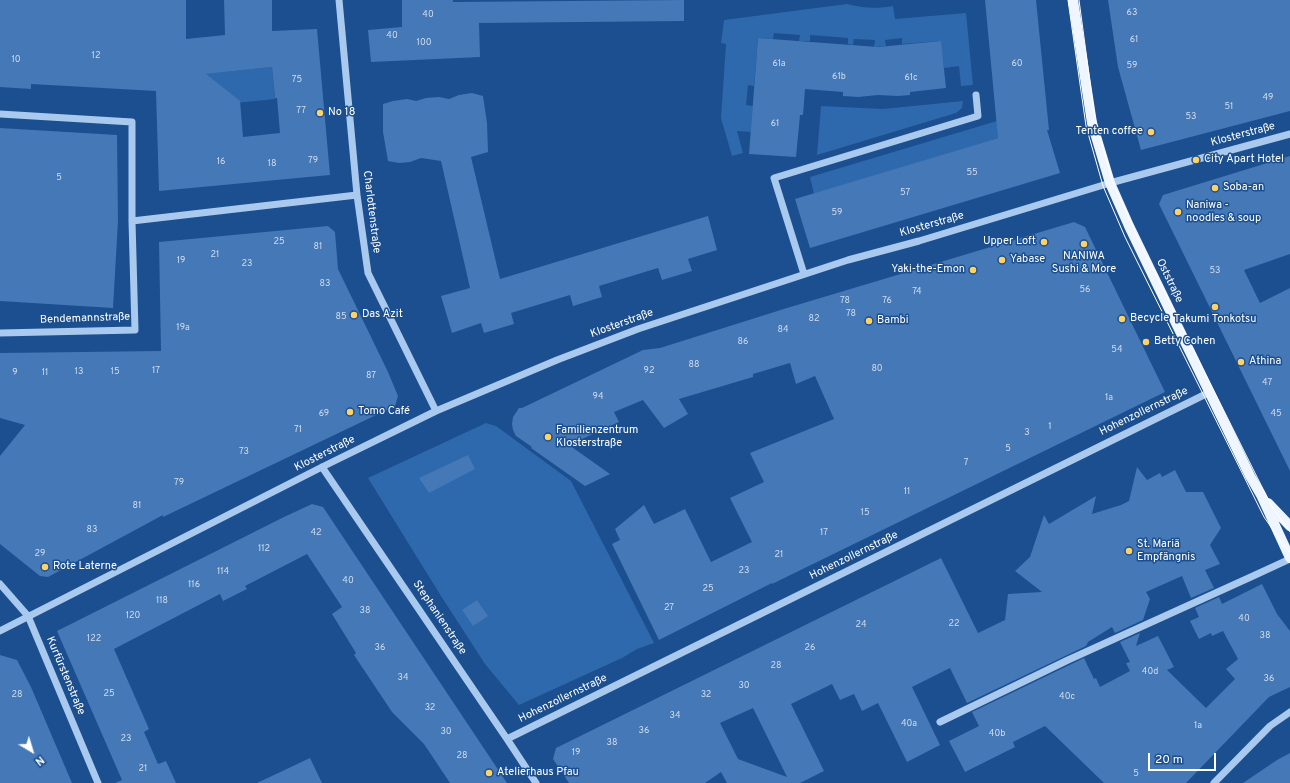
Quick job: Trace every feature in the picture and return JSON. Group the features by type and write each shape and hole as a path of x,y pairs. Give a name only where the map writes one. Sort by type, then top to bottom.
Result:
{"main road":[{"name":"Oststraße","path":"1073,0 1092,123 1110,183 1129,226 1261,495 1290,558"},
{"path":"1261,495 1290,526"}],"street":[{"name":"Charlottenstraße","path":"339,0 357,195 368,273 436,411"},
{"path":"804,274 774,178 978,116 976,95"},
{"name":"Bendemannstraße","path":"0,114 132,122 132,221 135,330 0,333"},
{"name":"Klosterstraße","path":"0,631 322,467 436,411 557,360 638,329 848,260 920,241 1110,183 1290,134"},
{"path":"132,221 357,195"},
{"name":"Hohenzollernstraße","path":"507,739 1210,392"},
{"name":"Stephanienstraße","path":"322,467 536,783"},
{"path":"940,722 1068,660 1290,558"},
{"name":"Kurfürstenstraße","path":"0,584 28,616 98,783"},
{"path":"1214,783 1270,726 1290,712"}],"shaded area":[{"path":"847,4 870,8 893,6 895,19 966,13 973,85 961,86 959,66 944,68 940,41 902,44 902,38 885,40 886,46 874,47 875,40 854,39 853,45 848,44 848,38 810,35 810,41 799,41 800,35 774,33 773,39 758,38 754,86 748,85 746,105 753,106 751,132 737,131 743,153 732,156 721,118 726,44 721,43 724,20"},
{"path":"272,67 275,99 197,107 194,75"},
{"path":"963,101 962,108 956,113 817,155 821,106 883,109"},
{"path":"997,121 998,138 814,194 810,177"},
{"path":"486,423 496,426 571,481 654,643 637,649 622,658 519,705 485,664 368,478"}],"building":[{"path":"0,0 186,0 186,39 225,35 224,0 272,0 272,31 317,29 330,175 159,191 156,91 31,84 31,89 0,87","holes":["272,67 275,98 277,98 280,133 243,137 240,101 206,74"]},
{"path":"402,0 453,0 453,2 684,0 684,21 479,23 480,57 371,62 368,30 402,27"},
{"path":"985,0 1036,0 1049,130 1047,130 1060,173 810,248 795,199 998,138"},
{"path":"1108,0 1290,0 1290,111 1141,150 1118,67"},
{"path":"758,38 878,47 941,41 946,88 910,92 910,95 878,95 858,97 843,96 843,92 805,89 803,115 800,115 796,157 749,154"},
{"path":"472,93 483,96 487,123 488,152 471,157 500,279 708,216 717,250 688,259 692,271 662,280 658,268 599,286 602,297 573,306 570,295 511,313 514,324 484,333 481,323 452,333 441,296 470,288 441,161 421,158 410,162 399,163 388,161 383,132 383,104 407,99 416,101 426,98 439,97 449,99 459,95"},
{"path":"0,128 117,135 118,221 113,308 0,301"},
{"path":"1290,156 1290,254 1244,270 1260,303 1290,288 1290,471 1159,204 1163,195"},
{"path":"1074,222 1085,227 1165,392 772,583 659,640 612,544 620,540 615,529 644,505 654,524 685,509 711,562 752,542 730,498 764,482 750,453 834,419 815,376 796,384 790,363 753,374 753,377 679,399 688,414 664,428 643,400 614,412 619,422 569,445 610,474 585,486 531,448 532,447 516,436 513,430 513,417 519,408 522,408 643,350 660,348 787,308"},
{"path":"328,226 335,232 338,269 388,372 398,396 395,406 163,517 163,515 48,577 40,576 0,544 0,456 25,425 0,418 0,353 161,351 159,242"},
{"path":"468,455 475,469 429,493 419,478"},
{"path":"1137,467 1147,480 1160,473 1162,477 1175,470 1186,492 1203,492 1221,528 1210,545 1220,564 1205,570 1214,588 1191,598 1182,576 1146,592 1150,599 1143,620 1115,633 1112,627 1088,642 1086,646 967,703 950,668 912,687 940,745 907,762 878,703 862,711 854,694 840,700 832,684 791,704 824,771 800,783 727,783 721,772 705,783 569,783 553,759 556,748 941,558 978,633 1005,620 1008,594 1042,592 1015,571 1030,557 1044,515 1049,524 1096,496 1092,514 1129,501","holes":["753,708 787,777 738,759 720,723"]},
{"path":"312,504 323,507 507,783 450,783 424,744 392,712 354,655 356,653 332,614 342,607 307,554 245,586 247,589 223,601 220,594 114,649 149,729 144,732 158,764 166,761 176,783 115,783 122,780 57,631"},
{"path":"1262,584 1277,614 1290,631 1290,687 1269,697 1186,783 1104,783 1045,726 1013,742 1015,747 965,772 949,741 979,726 972,712 1084,658 1094,679 1096,678 1100,687 1130,671 1126,663 1130,662 1120,642 1140,633 1136,646 1158,636 1174,667 1167,670 1206,708 1235,679 1226,669 1238,659 1223,631 1212,636 1211,633 1199,639 1190,621 1199,617 1195,608 1219,597 1222,604"},
{"path":"477,600 488,616 473,626 462,610"},
{"path":"0,655 17,660 31,687 72,783 0,783"},
{"path":"1290,753 1290,783 1243,783 1277,760"},
{"path":"310,758 322,783 257,783"}],"tram line":[{"path":"1068,0 1086,126 1103,186 1125,237 1264,517 1290,552"},
{"path":"1079,0 1094,112 1113,183 1140,243 1263,489 1274,510 1290,532"}],"place":[{"name":"No 18","path":"320,113"},
{"name":"Tenten coffee","path":"1151,132"},
{"name":"City Apart Hotel","path":"1196,160"},
{"name":"Soba-an","path":"1215,188"},
{"name":"Naniwa - noodles & soup","path":"1178,212"},
{"name":"Upper Loft","path":"1044,242"},
{"name":"NANIWA Sushi & More","path":"1084,244"},
{"name":"Yabase","path":"1002,260"},
{"name":"Yaki-the-Emon","path":"973,270"},
{"name":"Takumi Tonkotsu","path":"1215,307"},
{"name":"Das Azit","path":"354,315"},
{"name":"Becycle","path":"1122,319"},
{"name":"Bambi","path":"869,321"},
{"name":"Betty Cohen","path":"1146,342"},
{"name":"Athina","path":"1241,362"},
{"name":"Tomo Café","path":"350,412"},
{"name":"Familienzentrum Klosterstraße","path":"548,437"},
{"name":"St. Mariä Empfängnis","path":"1129,551"},
{"name":"Rote Laterne","path":"45,567"},
{"name":"Atelierhaus Pfau","path":"489,773"}]}
